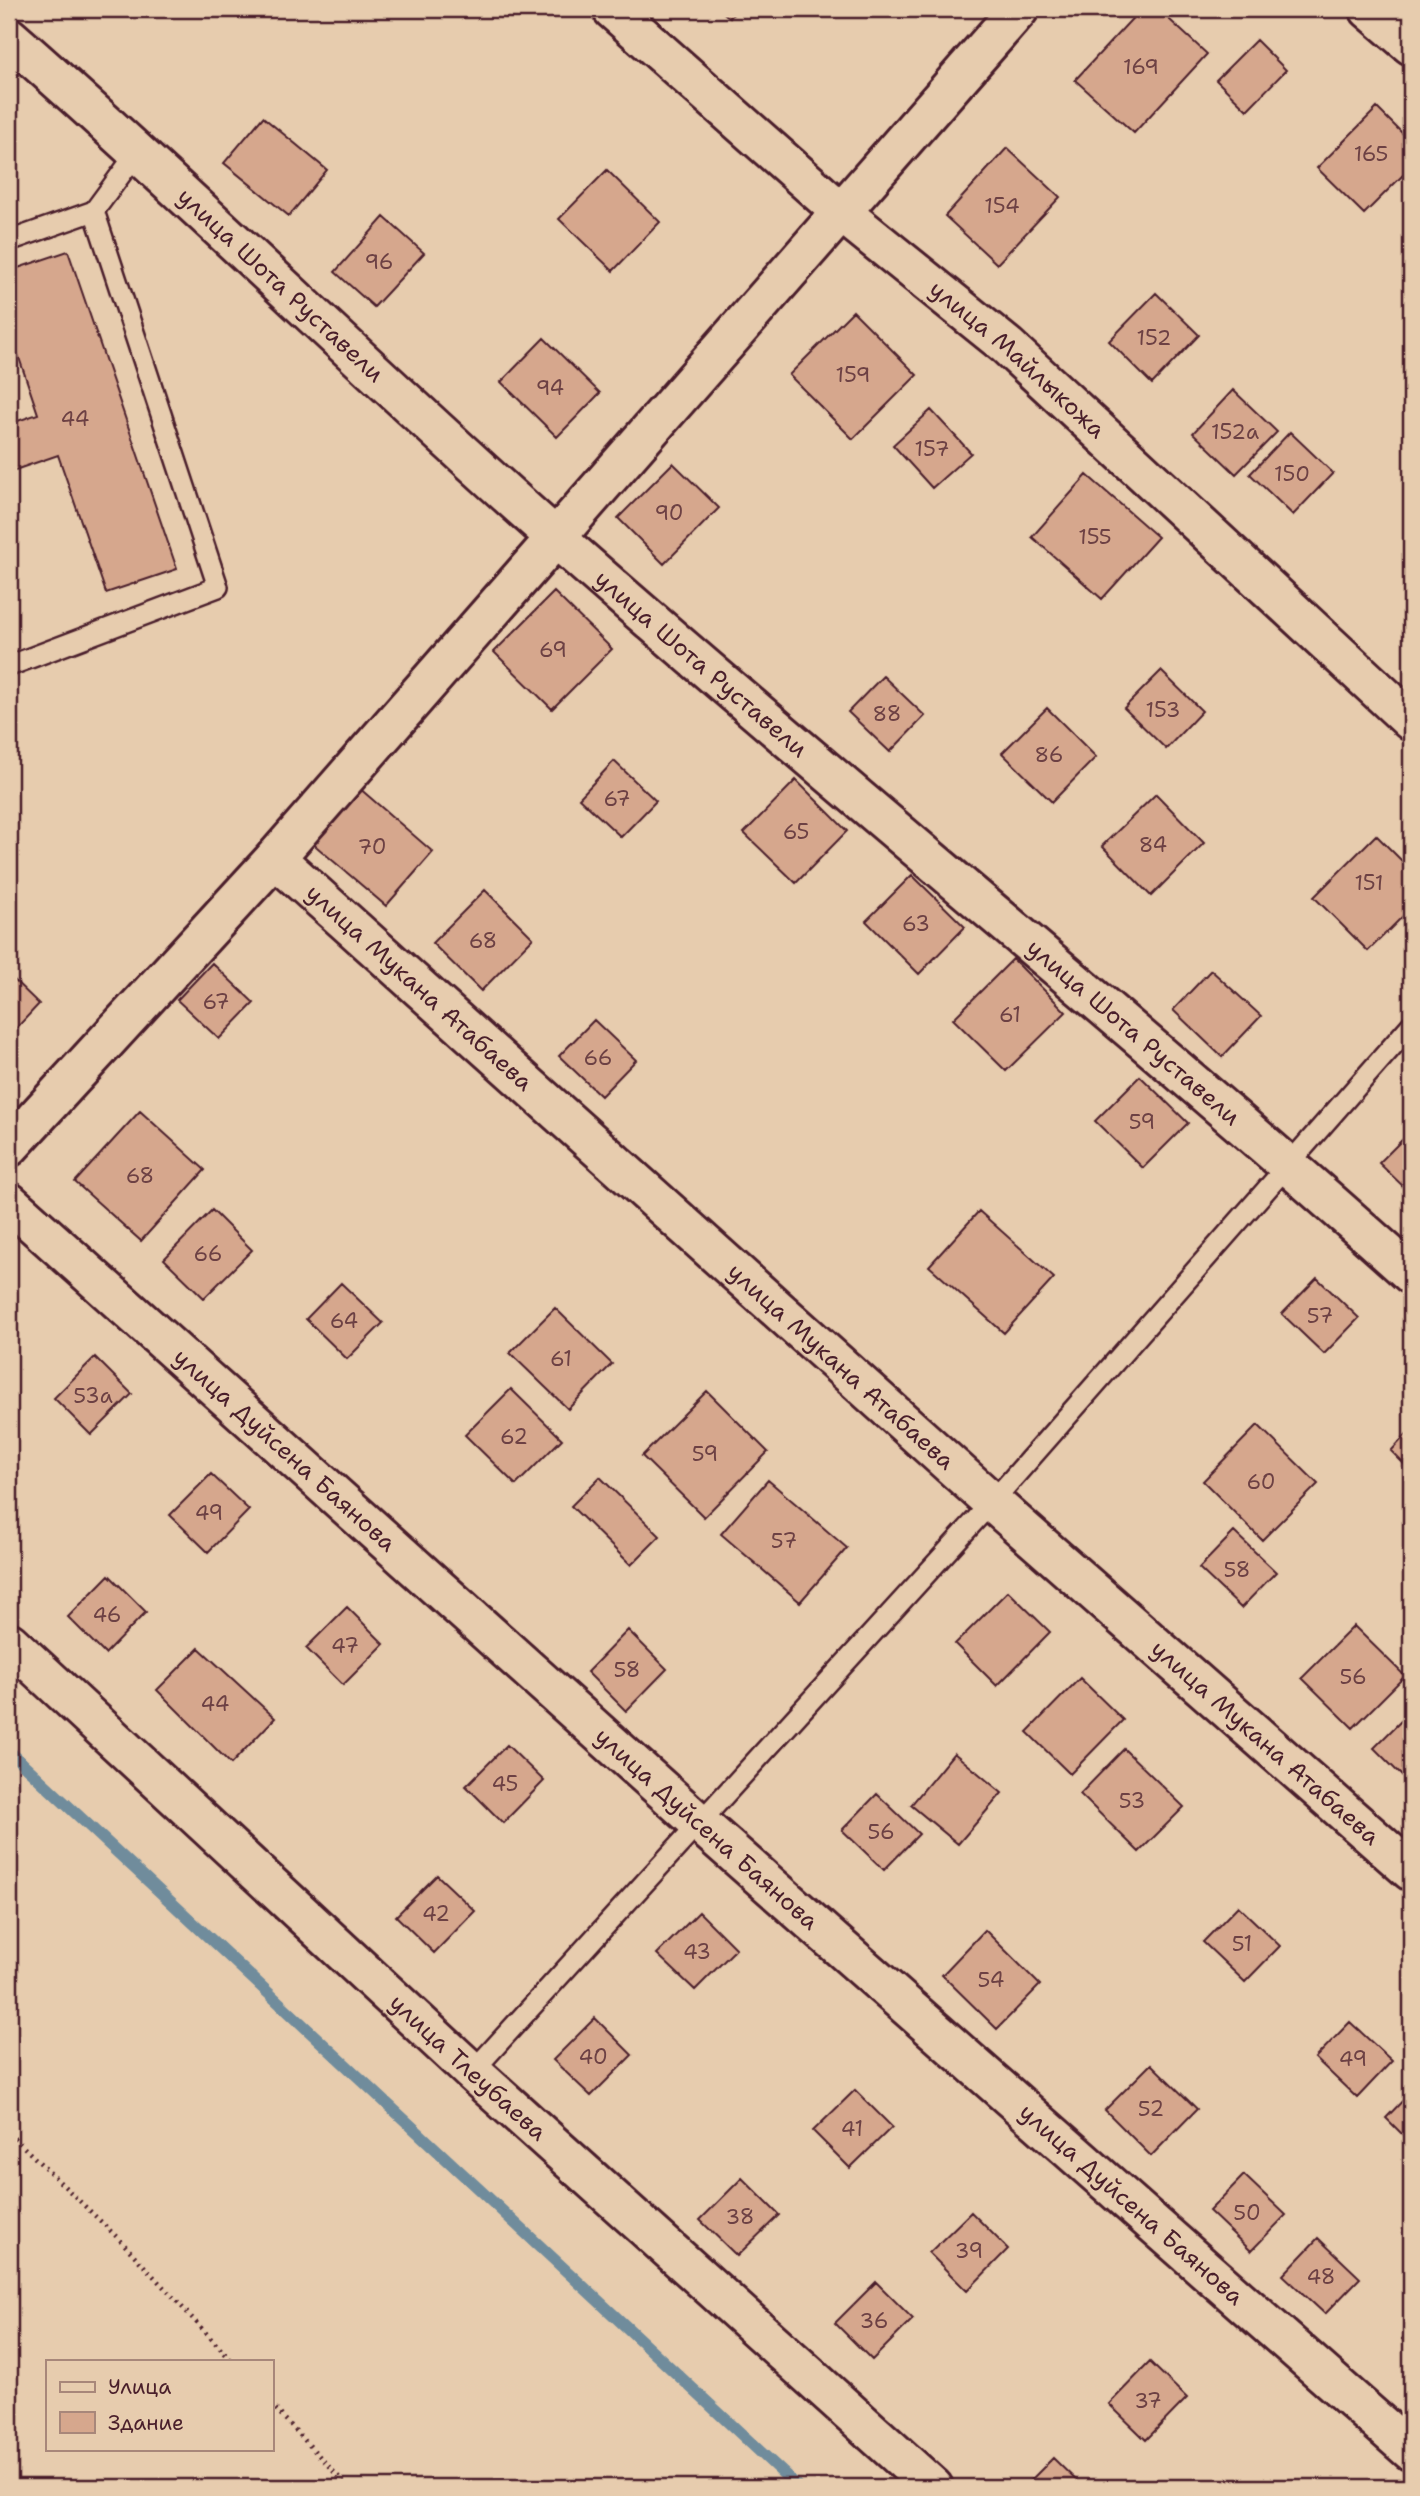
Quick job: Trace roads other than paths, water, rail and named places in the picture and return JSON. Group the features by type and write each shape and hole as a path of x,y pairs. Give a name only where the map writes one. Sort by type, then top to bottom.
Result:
{"street":[{"name":"улица Майлыкожа","path":"612,9 841,212 1007,346 1411,721"},
{"path":"9,1147 275,858 1019,9"},
{"path":"1369,9 1411,45"},
{"name":"улица Шота Руставели","path":"9,37 139,150 555,537 1287,1163 1411,1274"},
{"name":"улица Мукана Атабаева","path":"275,858 992,1502 1411,1871"},
{"name":"улица Дуйсена Баянова","path":"9,1202 697,1821 1411,2451"},
{"name":"улица Тлеубаева","path":"9,1642 472,2072 933,2487"}],"lane":[{"path":"9,240 94,211 139,150"},
{"path":"9,666 218,587 94,211"},
{"path":"472,2072 697,1821 992,1502 1411,1025"}],"waterway":[{"path":"9,1751 798,2487"}]}
